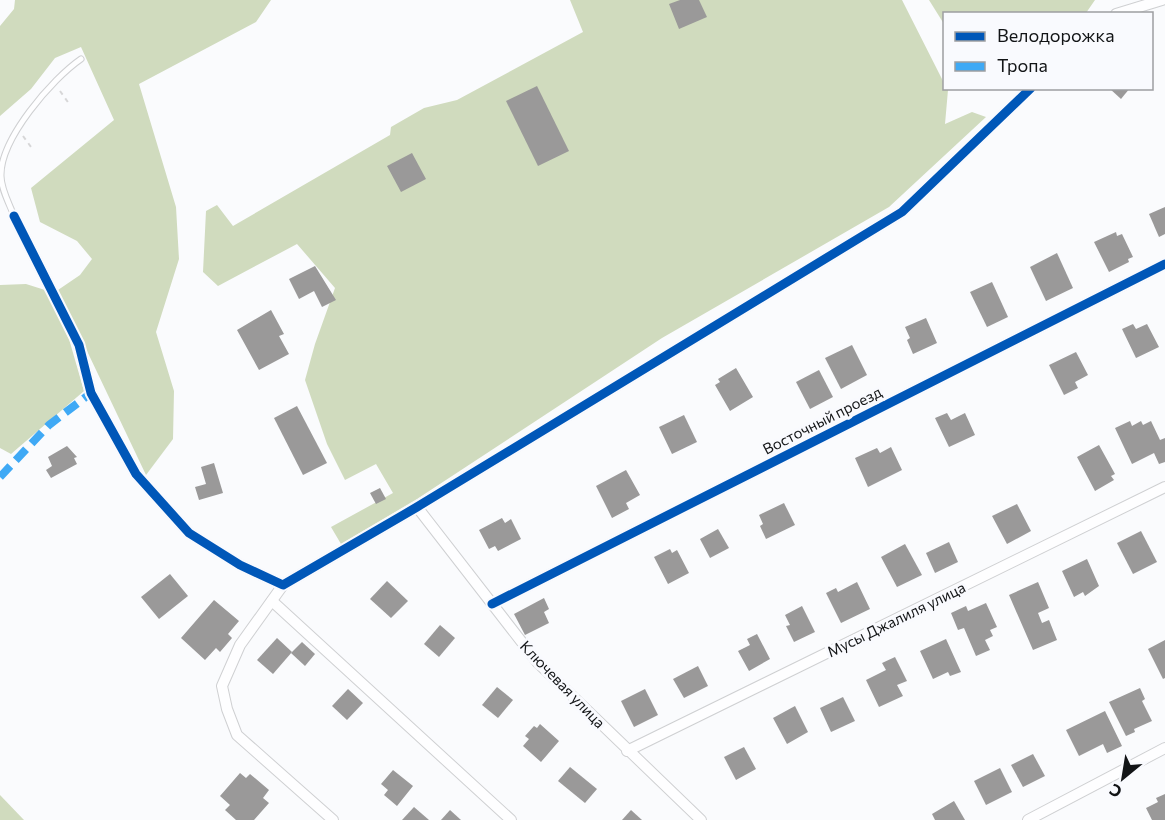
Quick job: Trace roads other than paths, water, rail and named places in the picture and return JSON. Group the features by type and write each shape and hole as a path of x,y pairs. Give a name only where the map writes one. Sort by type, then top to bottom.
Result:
{"street":[{"path":"1123,12 1162,0"},
{"path":"333,820 237,735 227,710 222,686 240,645 283,585 417,507 902,212 1029,90"},
{"path":"14,216 79,345 91,393 136,474 189,533 240,565 283,585"},
{"name":"Восточный проезд","path":"492,604 1165,264"},
{"name":"Мусы Джалиля улица","path":"627,751 1165,487"},
{"name":"Ключевая улица","path":"417,507 538,663 701,820"},
{"path":"272,601 511,820"},
{"path":"1028,820 1165,748"}],"lane":[{"path":"14,216 1,177 2,163 8,145 18,129 67,69 81,59"}]}
